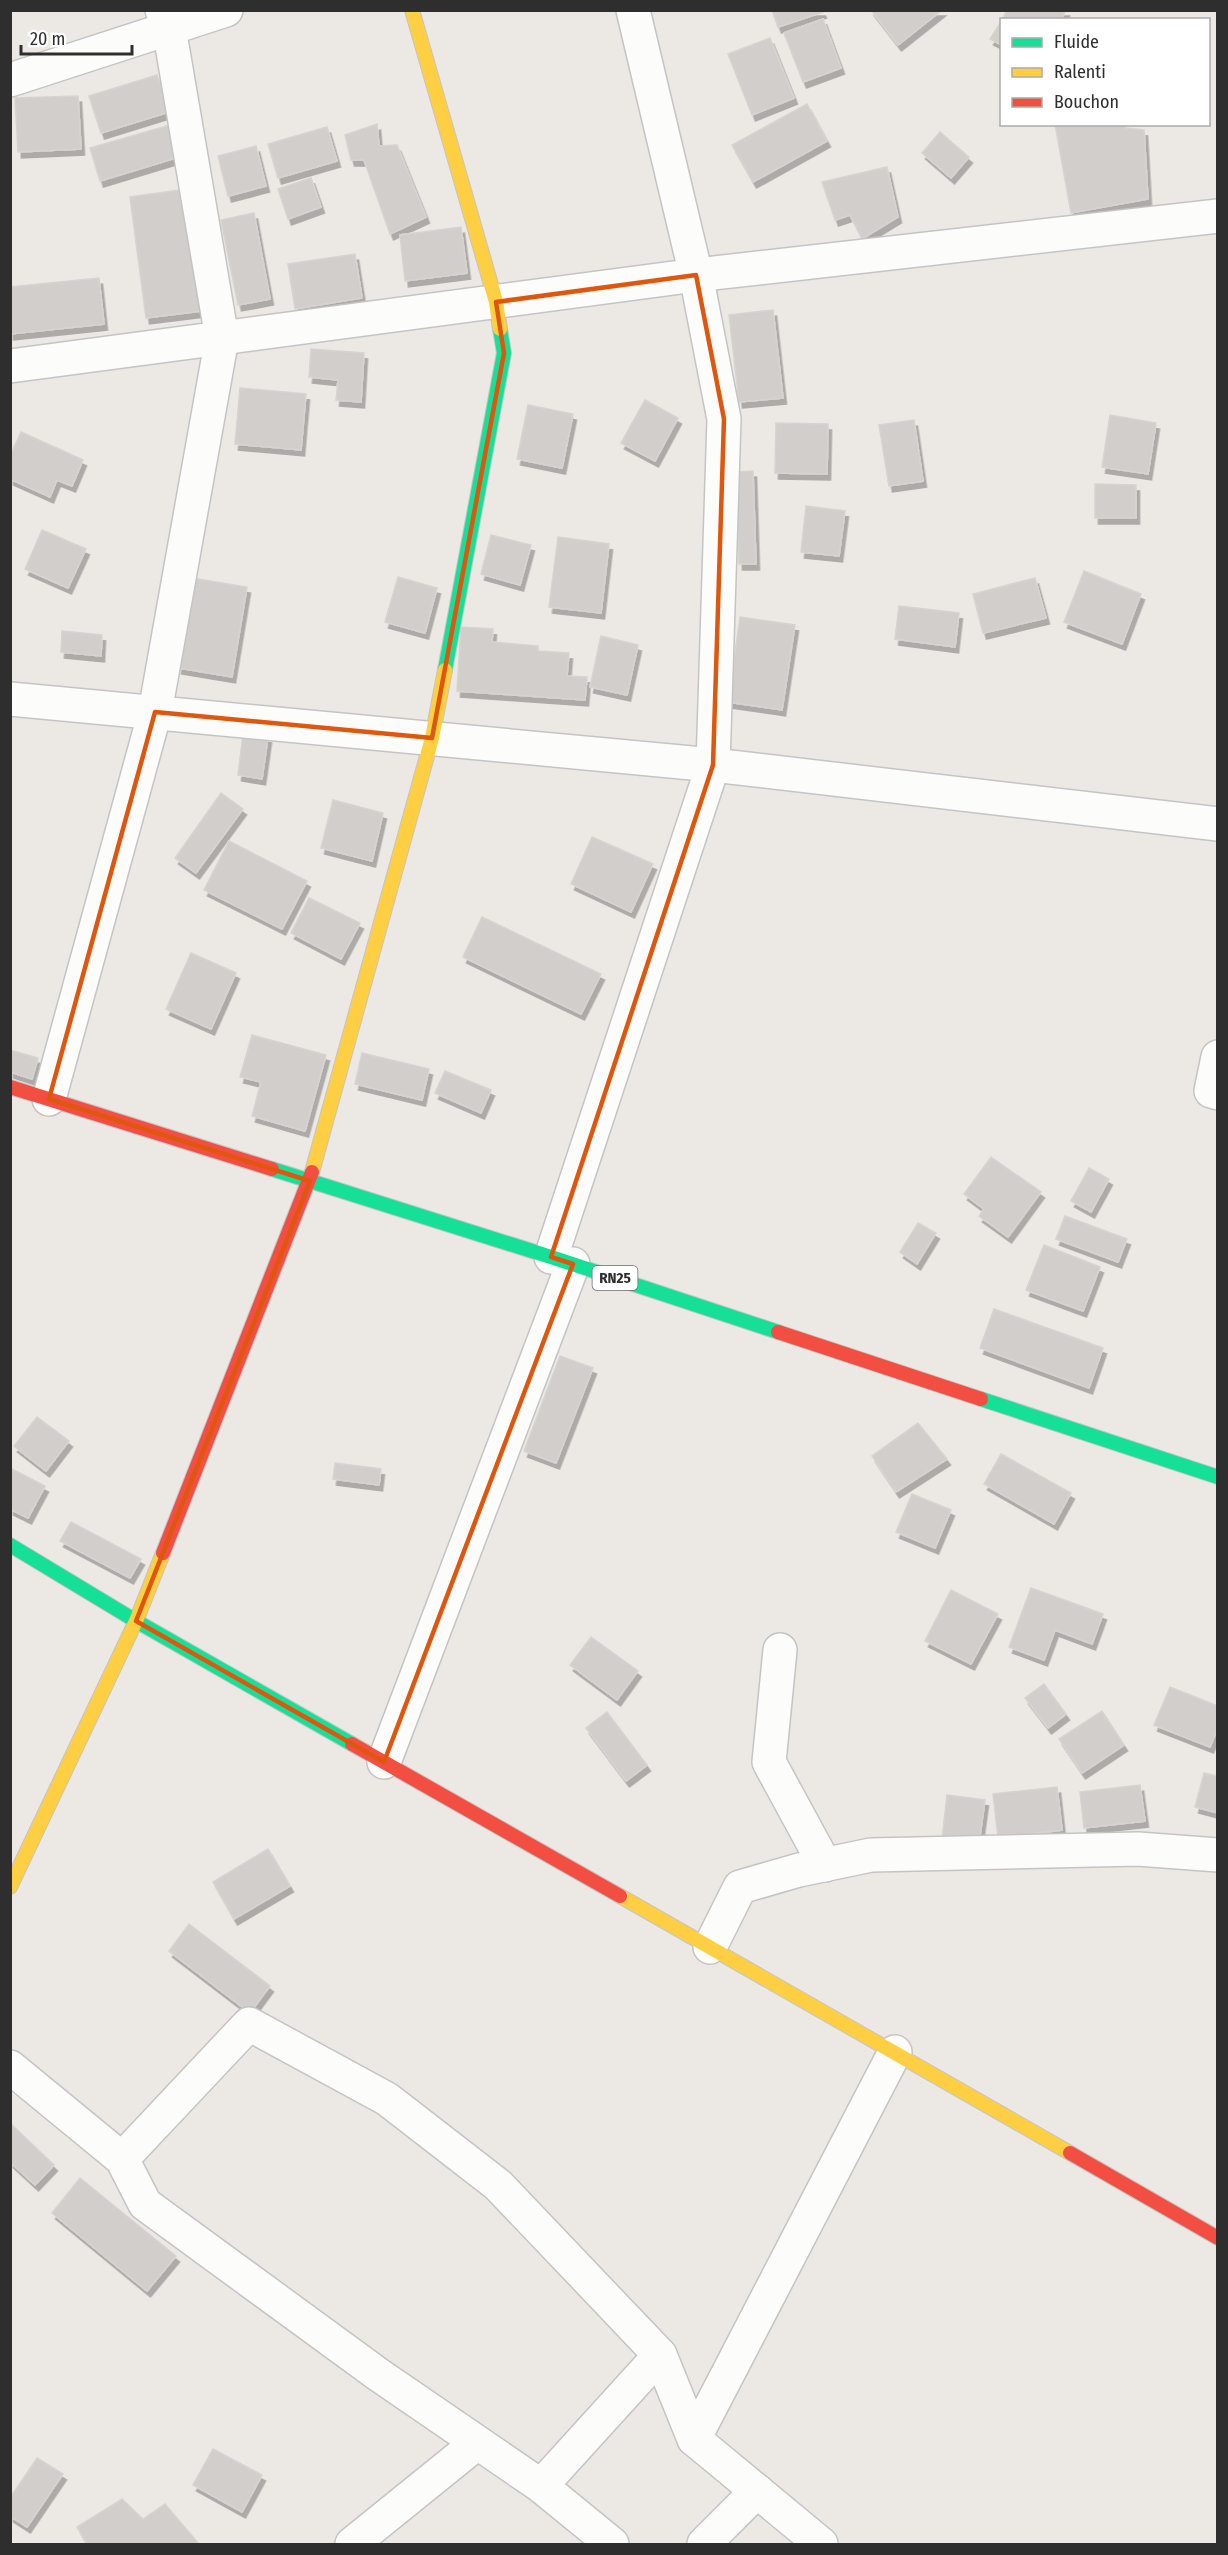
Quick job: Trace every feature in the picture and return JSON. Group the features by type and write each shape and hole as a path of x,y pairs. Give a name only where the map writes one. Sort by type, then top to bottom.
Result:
{"street":[{"path":"10,80 166,19 226,10"},
{"path":"10,1887 136,1621 310,1181 432,738 504,353 496,302 412,10"},
{"path":"384,1762 562,1260 712,765 724,419 696,275 633,10"},
{"path":"49,1099 154,712 222,338 166,19"},
{"path":"10,366 696,275 1218,216"},
{"path":"10,699 712,765 1218,824"},
{"path":"1218,1057 1211,1091 1218,1093"},
{"name":"RN25","path":"10,1087 562,1260 1218,1477"},
{"path":"10,1545 136,1621 1218,2238"},
{"path":"780,1650 769,1762 825,1865"},
{"path":"710,1947 740,1887 871,1855 1138,1849 1218,1855"},
{"path":"122,2159 249,2024 387,2100 498,2186 660,2355 694,2439 821,2544"},
{"path":"694,2439 895,2052"},
{"path":"10,2067 122,2159 145,2204 379,2375 541,2486 612,2544"},
{"path":"541,2486 660,2355"},
{"path":"352,2544 477,2443"},
{"path":"704,2544 757,2491"}],"highlighted area":[{"path":"696,275 724,419 713,765 551,1257 573,1264 384,1762 136,1621 310,1181 49,1099 155,712 432,738 504,353 496,302"}],"building":[{"path":"772,10 822,10 823,12 778,27"},
{"path":"871,10 942,10 898,45"},
{"path":"1007,10 1066,10 1062,18 1003,18"},
{"path":"823,19 841,68 803,82 784,33"},
{"path":"1000,23 1000,44 990,39"},
{"path":"770,38 794,98 752,115 728,54"},
{"path":"157,75 169,112 101,133 89,96"},
{"path":"78,96 81,149 18,152 15,98"},
{"path":"807,104 827,141 753,182 732,145"},
{"path":"377,124 379,146 397,145 426,217 390,234 364,160 351,160 345,135"},
{"path":"170,125 179,157 100,181 90,148"},
{"path":"1055,126 1126,126 1126,128 1144,130 1148,199 1071,213"},
{"path":"327,127 337,161 278,178 268,144"},
{"path":"940,132 969,157 951,178 922,153"},
{"path":"256,146 266,186 228,196 218,156"},
{"path":"887,167 898,217 862,239 850,215 835,220 822,182"},
{"path":"311,178 321,207 288,219 278,189"},
{"path":"193,188 209,310 146,318 130,197"},
{"path":"254,213 270,299 238,305 221,220"},
{"path":"461,227 467,273 405,281 400,235"},
{"path":"355,254 362,298 295,309 288,264"},
{"path":"99,278 104,324 10,334 10,287"},
{"path":"773,310 783,398 739,402 729,315"},
{"path":"311,349 364,353 361,402 336,400 338,380 309,377"},
{"path":"240,388 306,394 301,450 235,444"},
{"path":"645,400 678,418 655,461 621,443"},
{"path":"528,405 573,414 562,468 517,459"},
{"path":"1110,415 1156,423 1148,474 1102,467"},
{"path":"914,420 923,481 889,486 879,425"},
{"path":"776,423 828,424 827,474 775,473"},
{"path":"21,432 83,460 72,486 57,480 50,497 10,479 10,456"},
{"path":"753,471 756,564 739,564 736,472"},
{"path":"1095,484 1136,485 1136,518 1095,518"},
{"path":"806,506 845,511 839,556 801,552"},
{"path":"42,530 86,549 68,588 25,569"},
{"path":"491,535 531,545 520,585 481,574"},
{"path":"558,537 609,544 601,613 549,607"},
{"path":"1084,571 1141,594 1122,644 1064,622"},
{"path":"398,577 437,588 425,633 385,622"},
{"path":"192,578 247,587 232,677 178,668"},
{"path":"1035,578 1046,618 983,633 973,594"},
{"path":"899,606 959,613 955,647 895,639"},
{"path":"740,617 795,625 782,710 728,702"},
{"path":"461,627 493,629 492,642 538,646 538,651 569,653 567,676 587,677 585,700 457,691"},
{"path":"62,631 102,635 101,656 61,652"},
{"path":"601,636 638,645 627,695 590,687"},
{"path":"243,734 268,737 262,779 238,775"},
{"path":"221,793 243,809 196,873 175,858"},
{"path":"333,800 383,813 372,861 321,848"},
{"path":"592,837 653,864 631,912 571,884"},
{"path":"229,841 307,881 282,929 204,890"},
{"path":"309,898 360,923 341,959 291,933"},
{"path":"482,917 601,974 581,1014 463,957"},
{"path":"191,953 236,973 211,1029 166,1009"},
{"path":"252,1035 326,1055 305,1131 252,1116 261,1082 240,1077"},
{"path":"10,1050 38,1058 32,1079 10,1072"},
{"path":"362,1053 429,1069 422,1100 355,1084"},
{"path":"445,1071 491,1090 481,1113 435,1093"},
{"path":"991,1157 1041,1192 1008,1237 979,1216 984,1209 964,1194"},
{"path":"1089,1168 1109,1179 1091,1212 1071,1201"},
{"path":"1065,1216 1127,1239 1118,1262 1056,1239"},
{"path":"918,1223 936,1233 917,1264 900,1252"},
{"path":"1044,1245 1100,1267 1083,1311 1026,1290"},
{"path":"994,1309 1103,1348 1089,1388 980,1348"},
{"path":"560,1356 593,1368 556,1463 524,1451"},
{"path":"37,1417 69,1441 46,1471 14,1446"},
{"path":"918,1423 947,1459 896,1492 872,1456"},
{"path":"1001,1454 1071,1493 1054,1524 984,1484"},
{"path":"335,1463 381,1469 379,1485 333,1479"},
{"path":"10,1468 45,1486 28,1518 10,1509"},
{"path":"912,1494 951,1510 935,1548 896,1532"},
{"path":"71,1522 141,1559 130,1578 60,1541"},
{"path":"1031,1588 1103,1614 1092,1644 1055,1630 1044,1660 1009,1647"},
{"path":"951,1590 998,1614 971,1664 925,1641"},
{"path":"591,1637 638,1671 617,1700 570,1665"},
{"path":"1044,1684 1066,1714 1048,1728 1025,1698"},
{"path":"1170,1687 1218,1706 1218,1727 1210,1747 1154,1725"},
{"path":"1102,1711 1124,1745 1082,1773 1059,1739"},
{"path":"607,1712 647,1765 626,1781 586,1728"},
{"path":"1204,1773 1218,1776 1218,1813 1195,1807"},
{"path":"1140,1785 1145,1821 1084,1828 1080,1792"},
{"path":"1057,1787 1062,1830 998,1838 993,1794"},
{"path":"947,1795 985,1800 979,1843 942,1839"},
{"path":"268,1849 290,1886 234,1919 213,1882"},
{"path":"189,1924 270,1986 250,2013 169,1951"},
{"path":"10,2123 54,2165 35,2185 10,2162"},
{"path":"80,2178 176,2256 147,2291 52,2213"},
{"path":"213,2449 262,2475 242,2512 193,2485"},
{"path":"37,2458 63,2474 27,2527 10,2516 10,2498"},
{"path":"122,2499 143,2519 165,2504 199,2544 87,2544 77,2527"}],"traffic: fast":[{"path":"445,670 504,353 500,329"},
{"path":"272,1169 778,1332"},
{"path":"981,1399 1218,1477"},
{"path":"10,1545 136,1621 352,1744"}],"traffic: slow":[{"path":"412,10 496,302 500,329"},
{"path":"312,1172 432,738 445,670"},
{"path":"10,1887 136,1621 163,1553"},
{"path":"620,1896 1070,2153"}],"traffic: jam":[{"path":"10,1087 272,1169"},
{"path":"163,1553 312,1172"},
{"path":"778,1332 981,1399"},
{"path":"352,1744 620,1896"},
{"path":"1070,2153 1218,2238"}]}
